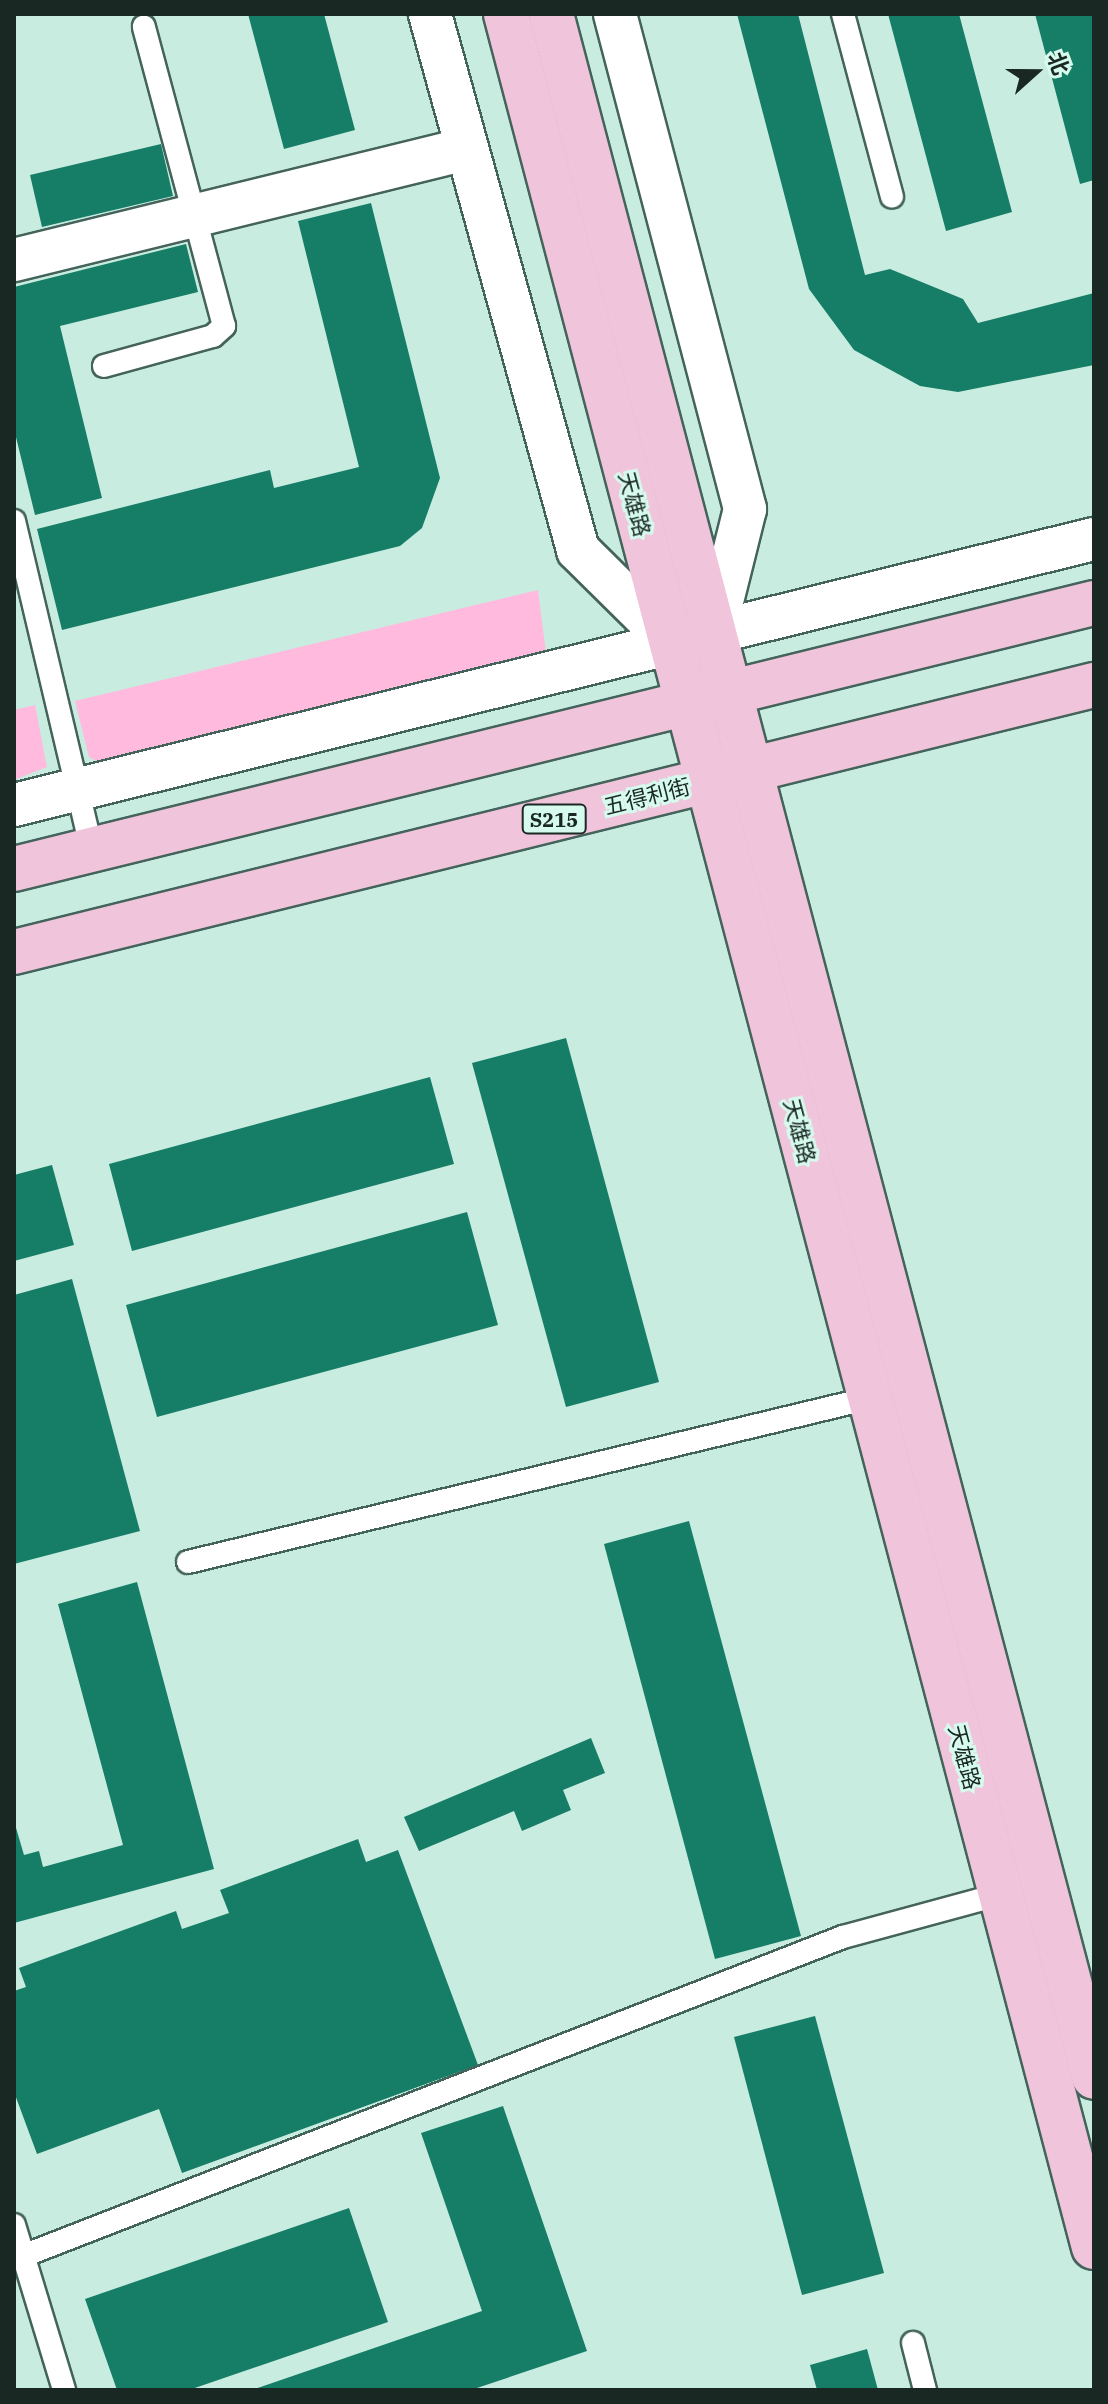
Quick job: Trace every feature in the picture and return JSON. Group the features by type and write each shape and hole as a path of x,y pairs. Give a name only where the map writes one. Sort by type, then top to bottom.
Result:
{"main road":[{"name":"天雄路","path":"506,14 1094,2247"},
{"name":"天雄路","path":"551,14 1094,2077"},
{"path":"14,869 1094,603"},
{"name":"五得利街","path":"14,952 1094,685"}],"street":[{"path":"430,14 578,550 672,643"},
{"path":"615,14 745,509 714,633"},
{"path":"14,260 467,149"},
{"path":"14,805 1094,539"}],"lane":[{"path":"843,14 892,197"},
{"path":"104,366 213,336 224,326 144,27"},
{"path":"14,521 92,850"},
{"path":"188,1562 870,1398"},
{"path":"23,2256 843,1937 1001,1894"},
{"path":"14,2225 64,2390"},
{"path":"913,2343 925,2390"}],"shaded area":[{"path":"538,590 546,653 102,764 89,757 75,701"},
{"path":"35,705 47,767 14,780 14,710"}],"building":[{"path":"248,14 324,14 355,130 284,149"},
{"path":"737,14 798,14 865,275 890,269 963,299 978,323 1094,293 1094,365 958,392 920,386 854,350 809,289"},
{"path":"888,14 959,14 1012,212 946,231"},
{"path":"1035,14 1094,14 1094,180 1080,184"},
{"path":"161,144 173,196 42,227 30,175"},
{"path":"371,203 440,478 422,528 400,546 62,630 37,529 270,470 274,488 359,467 298,221"},
{"path":"186,244 198,292 60,326 102,498 35,515 14,429 14,287"},
{"path":"566,1038 659,1382 566,1407 472,1063"},
{"path":"430,1077 454,1164 132,1251 109,1164"},
{"path":"52,1165 74,1245 14,1261 14,1175"},
{"path":"467,1212 498,1325 157,1417 126,1305"},
{"path":"72,1279 140,1531 14,1564 14,1295"},
{"path":"689,1521 801,1936 715,1959 604,1544"},
{"path":"137,1582 214,1869 14,1923 14,1821 24,1855 39,1851 43,1867 123,1845 58,1604"},
{"path":"591,1738 605,1773 563,1790 571,1810 522,1831 514,1811 419,1851 404,1817"},
{"path":"358,1839 366,1862 398,1850 478,2065 182,2173 159,2109 37,2154 14,2092 14,1991 26,1987 19,1968 176,1911 182,1929 229,1913 220,1890"},
{"path":"815,2016 884,2273 802,2295 734,2037"},
{"path":"503,2106 587,2351 471,2390 252,2390 482,2311 421,2133"},
{"path":"349,2208 388,2322 189,2390 117,2390 85,2299"},
{"path":"867,2349 878,2390 817,2390 810,2365"}]}
